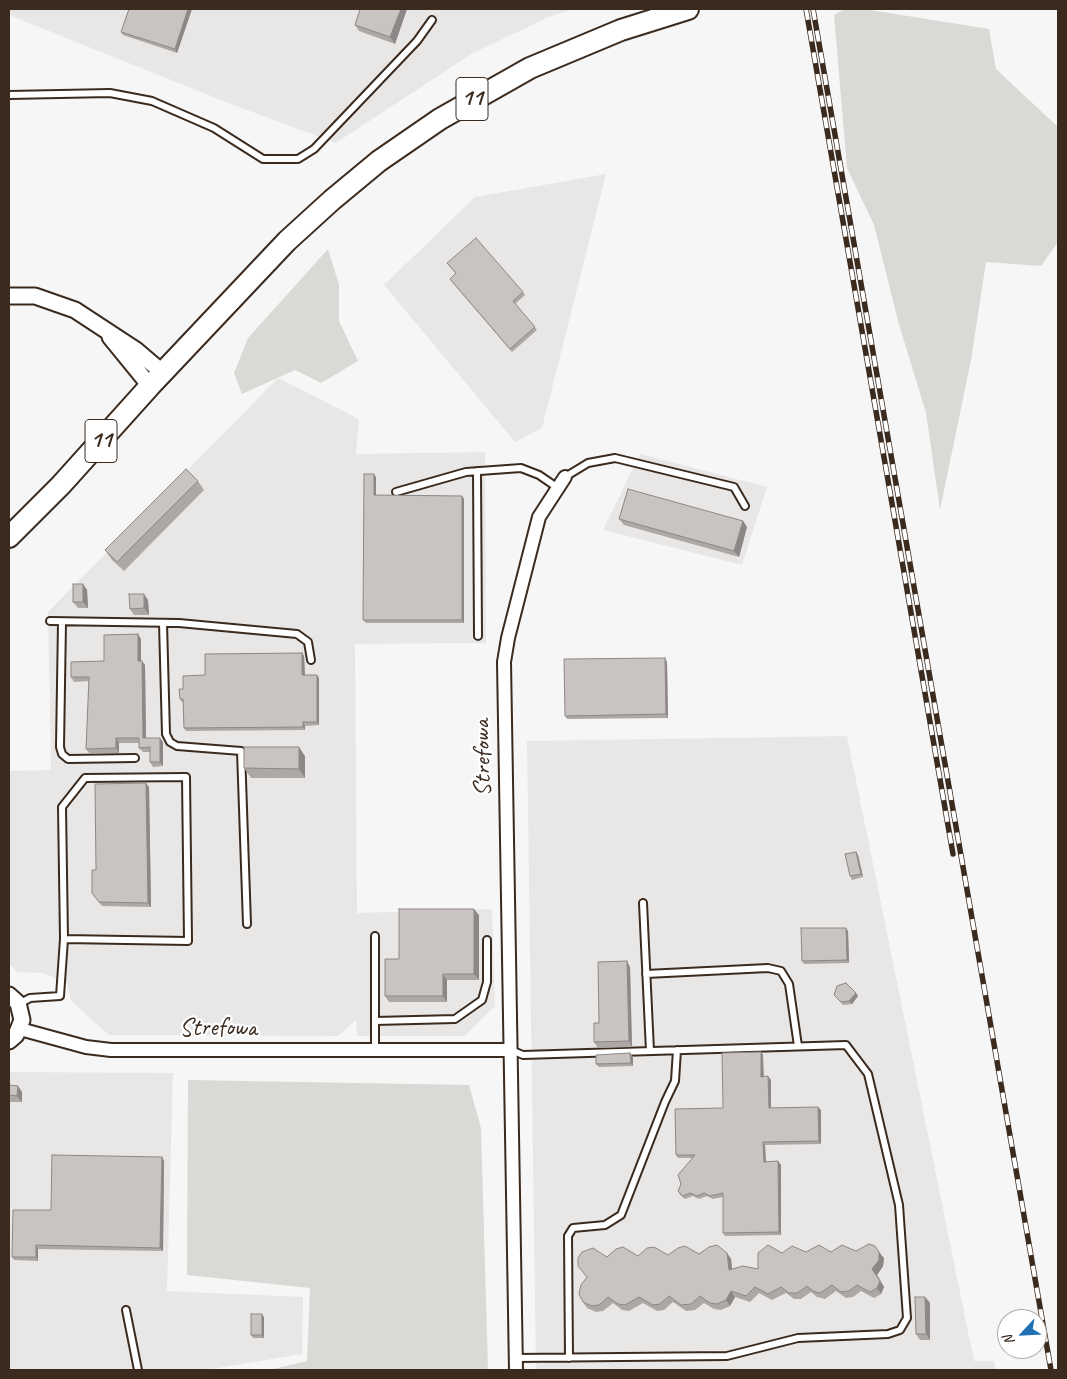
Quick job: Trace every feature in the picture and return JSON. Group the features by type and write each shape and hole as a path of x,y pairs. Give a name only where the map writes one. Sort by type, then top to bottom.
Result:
{"highway":[{"name":"11","path":"9,537 61,486 157,379 301,227 351,183 409,139 466,103 530,68 597,39 688,9"}],"street":[{"path":"9,296 35,296 62,304 83,314 108,333 136,350 157,379"},
{"name":"Strefowa","path":"516,1364 504,662 508,638 538,517 565,477"},
{"path":"9,1041 20,1029 22,1020 13,1000"},
{"name":"Strefowa","path":"20,1029 86,1048 104,1050 510,1050"}],"lane":[{"path":"9,94 110,93 152,100 214,128 263,158 298,159 314,149 417,41 432,20"},
{"path":"565,477 588,464 615,458 734,487 746,506"},
{"path":"396,492 466,472 521,468 539,475 558,488"},
{"path":"476,471 478,636"},
{"path":"50,622 163,623 297,634 308,642 311,660"},
{"path":"62,622 60,747 62,754 68,759 135,758"},
{"path":"163,623 166,734 170,742 177,746 242,751 247,924"},
{"path":"13,1000 60,996 64,939 62,807 84,778 186,777 188,941 64,939"},
{"path":"643,903 650,1051"},
{"path":"375,936 375,1050"},
{"path":"375,1021 455,1019 482,1000 487,982 487,940"},
{"path":"646,974 768,968 781,972 790,984 798,1046"},
{"path":"510,1050 523,1055 846,1045 868,1074 899,1205 907,1318 900,1330 888,1334 798,1338 727,1356 569,1358 516,1364"},
{"path":"569,1358 568,1236 573,1228 605,1226 621,1215 665,1102 676,1082 677,1050"},
{"path":"126,1310 138,1370"}],"shaded area":[{"path":"9,9 573,9 549,17 471,54 336,143 231,104 9,15"},
{"path":"845,9 864,9 989,29 996,69 1058,127 1058,242 1041,266 986,262 971,360 940,510 926,413 898,321 874,225 847,168 834,15"},
{"path":"606,174 542,428 515,442 384,285 475,197"},
{"path":"328,249 339,285 339,321 358,361 321,383 295,370 242,394 234,373 248,338"},
{"path":"278,378 359,419 356,454 485,452 486,643 355,644 357,913 492,909 495,1006 465,1036 357,1036 356,1020 338,1036 109,1035 71,1001 67,983 43,973 17,972 9,963 9,771 51,770 48,612"},
{"path":"640,454 767,487 742,565 603,530"},
{"path":"847,736 974,1361 994,1361 996,1370 536,1370 527,741"},
{"path":"9,1072 173,1073 167,1291 303,1297 302,1354 206,1370 9,1370"},
{"path":"188,1080 469,1085 481,1128 488,1370 269,1370 307,1361 310,1288 187,1275"}],"building":[{"path":"129,9 188,9 175,49 121,32"},
{"path":"360,9 401,9 390,37 355,25"},
{"path":"476,238 523,292 513,301 535,327 510,349 450,279 456,273 447,263"},
{"path":"186,469 198,481 117,562 105,550"},
{"path":"364,474 374,474 374,495 462,496 462,620 363,620"},
{"path":"628,489 743,521 734,551 619,519"},
{"path":"73,584 83,584 83,602 73,602"},
{"path":"129,594 144,594 144,608 130,609"},
{"path":"138,634 138,661 142,661 143,738 160,738 160,762 150,762 150,747 139,748 139,738 116,738 116,748 86,749 89,677 71,677 71,662 104,661 104,635"},
{"path":"302,653 302,675 317,675 317,722 303,722 303,727 184,728 183,699 180,699 179,689 183,689 183,676 205,675 205,654"},
{"path":"665,658 666,714 565,716 564,659"},
{"path":"244,747 299,747 299,769 244,768"},
{"path":"146,783 148,903 99,902 92,893 92,870 96,870 95,784"},
{"path":"856,852 861,874 850,876 845,854"},
{"path":"399,909 474,909 474,974 443,974 443,996 385,996 385,959 399,959"},
{"path":"801,928 846,928 847,960 802,961"},
{"path":"627,961 629,1041 594,1042 594,1023 599,1023 598,962"},
{"path":"846,983 856,993 849,1001 841,1002 834,995 837,986"},
{"path":"761,1052 761,1077 768,1076 769,1108 818,1107 819,1141 763,1142 764,1162 778,1161 779,1232 723,1233 723,1193 710,1196 704,1193 697,1196 690,1193 683,1196 678,1191 681,1184 678,1175 695,1155 676,1155 675,1109 723,1108 722,1053"},
{"path":"630,1053 631,1063 596,1064 596,1055"},
{"path":"9,1085 18,1086 17,1096 9,1095"},
{"path":"52,1155 162,1157 160,1248 36,1245 36,1257 12,1257 13,1210 51,1210"},
{"path":"869,1244 875,1246 879,1252 879,1260 872,1269 880,1281 877,1288 870,1292 857,1285 849,1291 841,1292 832,1285 820,1293 813,1291 807,1286 797,1293 789,1293 781,1287 768,1294 755,1287 746,1296 731,1291 726,1300 717,1304 710,1303 700,1296 691,1304 681,1305 669,1296 660,1304 653,1305 639,1297 625,1305 618,1304 608,1297 599,1305 592,1306 583,1302 579,1294 581,1285 587,1277 578,1266 578,1258 582,1252 593,1248 607,1257 616,1249 623,1247 638,1256 647,1248 654,1247 668,1255 678,1248 685,1246 699,1254 709,1247 717,1245 727,1253 729,1270 743,1266 758,1269 758,1253 768,1245 782,1253 792,1246 806,1252 819,1245 831,1252 842,1245 856,1251"},
{"path":"915,1297 925,1297 926,1334 916,1334"},
{"path":"251,1314 262,1314 262,1335 251,1335"}],"railway":[{"path":"806,9 953,854"},
{"path":"813,9 1051,1370"}]}
